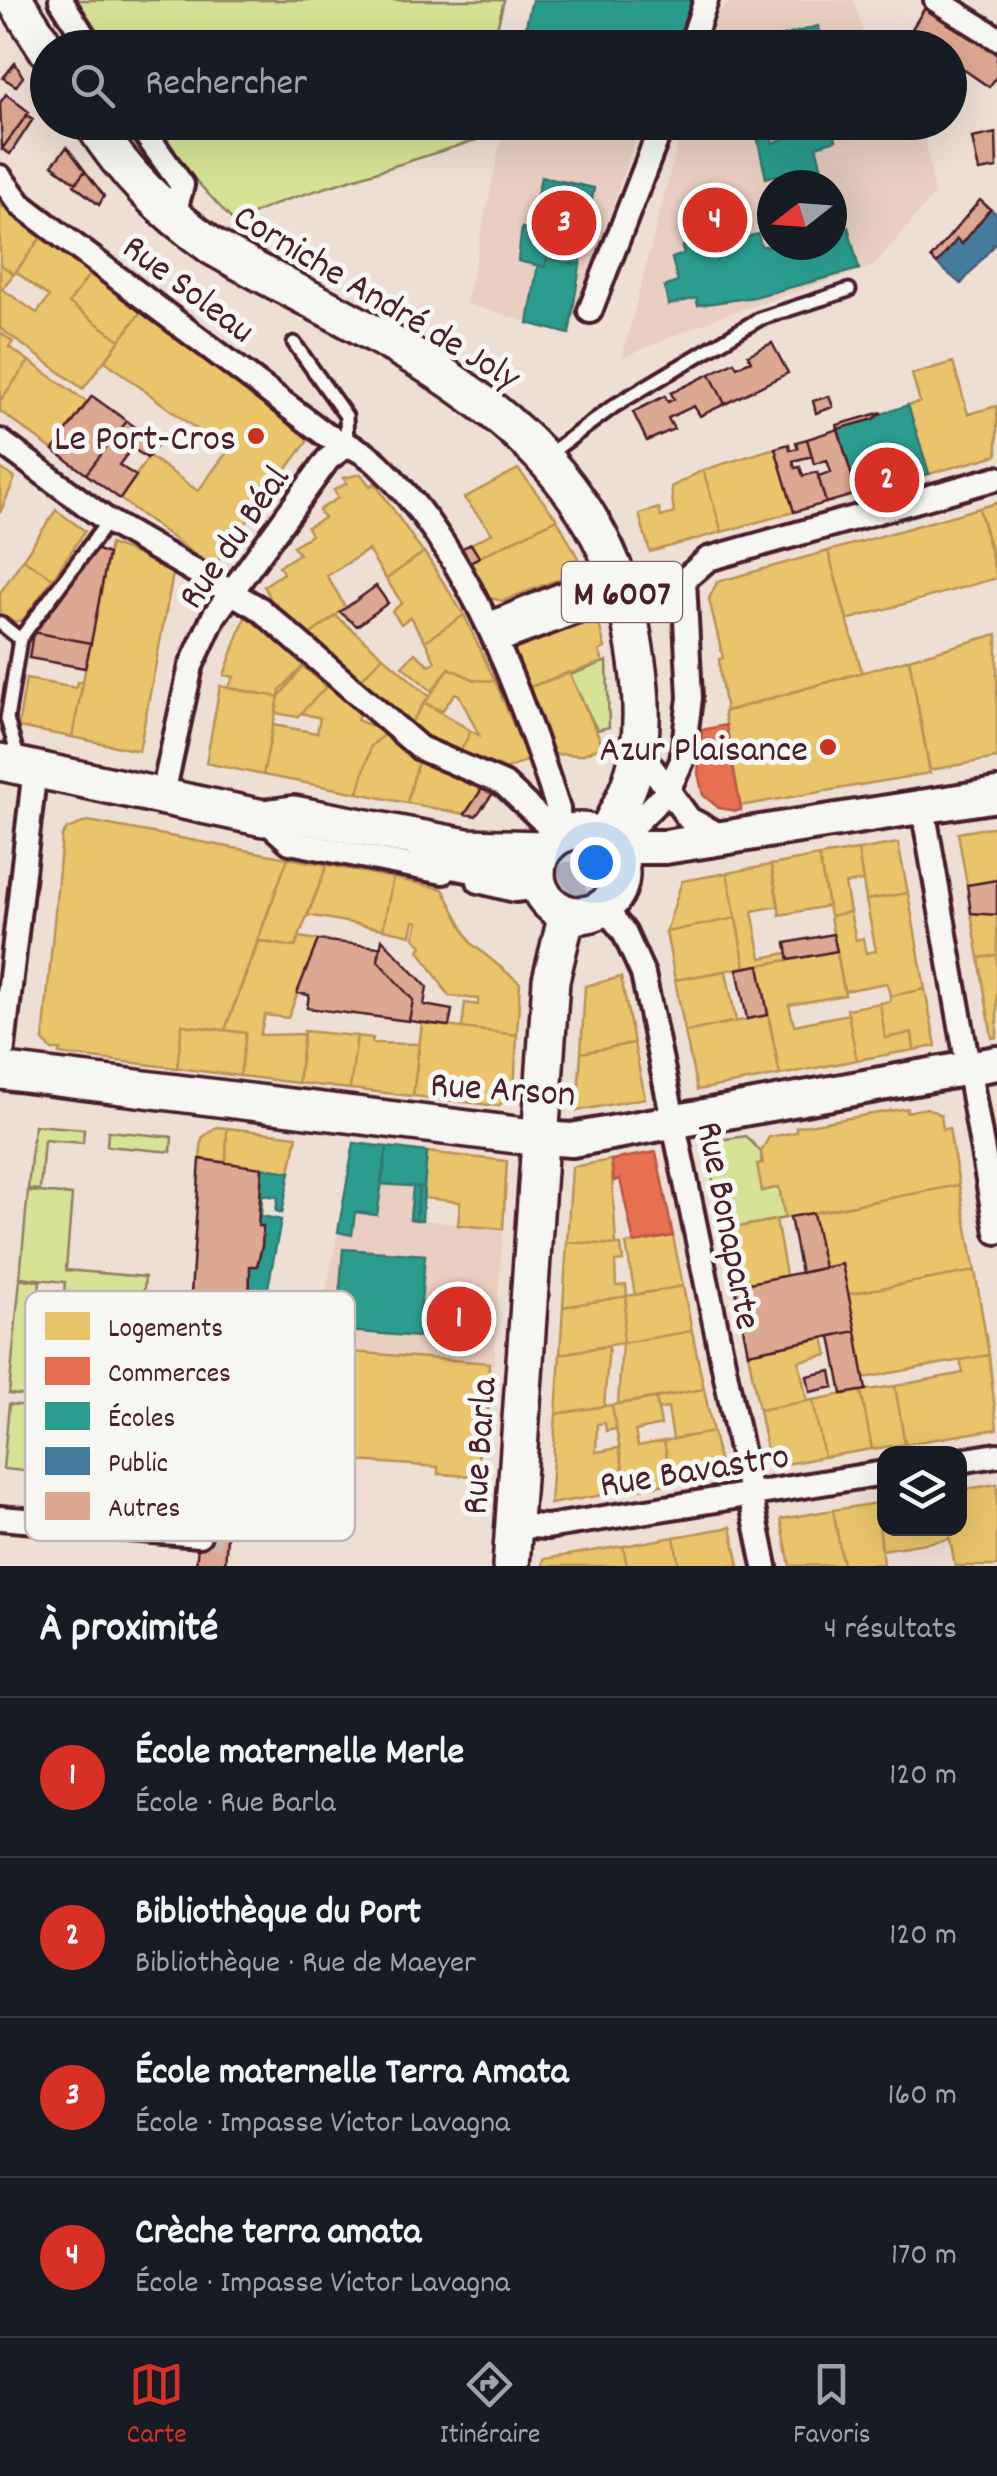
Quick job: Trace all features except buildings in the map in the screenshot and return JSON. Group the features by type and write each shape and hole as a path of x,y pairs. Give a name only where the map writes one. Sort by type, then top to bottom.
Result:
{"main road":[{"path":"15,0 34,30"},
{"name":"Corniche André de Joly","path":"105,140 133,180 173,218 220,251 477,396 546,457 581,504 609,555 626,602 640,682 633,776 608,843"},
{"path":"19,765 505,872"},
{"path":"278,824 293,814 466,847 552,842 576,831 608,843 665,847 721,836 838,823 997,795"},
{"path":"647,870 795,844 838,823"},
{"path":"552,842 537,874 539,886 555,908 567,914 593,913 616,893 621,875 608,843"},
{"name":"Rue Barla","path":"512,1566 551,980 567,914"},
{"name":"Rue Arson","path":"0,1072 572,1140 982,1065"}],"street":[{"path":"62,0 80,30"},
{"path":"696,30 706,0"},
{"path":"936,0 997,38"},
{"path":"151,140 182,185 173,218"},
{"path":"590,311 655,140"},
{"name":"Rue Soleau","path":"5,180 21,204 326,435 377,463 398,486 494,633 558,808 552,842"},
{"path":"0,441 108,521 260,609 420,748 504,784 552,842"},
{"name":"Rue du Béal","path":"163,794 192,666 214,616 328,459 347,445"},
{"path":"608,843 667,792 682,761 690,698 682,599 684,580 694,568 708,559 997,478"},
{"path":"494,633 580,599"},
{"path":"637,747 690,819 721,836"},
{"path":"0,1072 19,765"},
{"path":"924,808 982,1065 997,1232"},
{"path":"278,824 290,842 515,890 539,886"},
{"name":"Rue Bonaparte","path":"604,907 624,932 644,974 766,1566"},
{"path":"967,1460 997,1455"},
{"name":"Rue Bavastro","path":"514,1525 547,1526 877,1474"},
{"path":"0,1518 25,1520"}],"lane":[{"path":"546,457 614,406 758,319 849,290"},
{"path":"294,343 346,416 347,445"},
{"path":"19,765 7,719 20,638 108,521"},
{"path":"0,624 20,638"}],"shaded area":[{"path":"733,0 854,0 863,30 707,30 710,18"},
{"path":"501,140 635,140 569,334 466,304"},
{"path":"679,140 926,140 934,194 874,266 719,317 622,358"},
{"path":"381,1184 424,1187 423,1220 503,1229 494,1364 355,1352 355,1291 326,1291 338,1232 352,1234 356,1212"}],"green space":[{"path":"77,0 504,0 496,30 97,30"},
{"path":"168,140 477,140 283,201 234,222 190,174"},
{"path":"607,661 609,727 597,730 570,675"},
{"path":"34,1125 84,1129 83,1143 44,1140 40,1190 28,1189"},
{"path":"108,1131 172,1137 171,1152 107,1146"},
{"path":"746,1136 761,1152 763,1191 779,1187 785,1218 723,1230 709,1160 720,1140"},
{"path":"28,1191 72,1195 66,1270 145,1277 144,1291 64,1291 65,1282 20,1277"},
{"path":"20,1279 40,1281 39,1291 25,1291 25,1396 9,1394"},
{"path":"9,1404 25,1406 25,1471 3,1469"}],"tunnel":[{"path":"505,872 560,879 647,870"}],"place":[{"name":"Crèche terra amata","path":"715,220"},
{"name":"École maternelle Terra Amata","path":"564,223"},
{"name":"Le Port-Cros","path":"256,436"},
{"name":"Bibliothèque du Port","path":"887,480"},
{"name":"Azur Plaisance","path":"828,747"},
{"name":"École maternelle Merle","path":"459,1319"}]}
